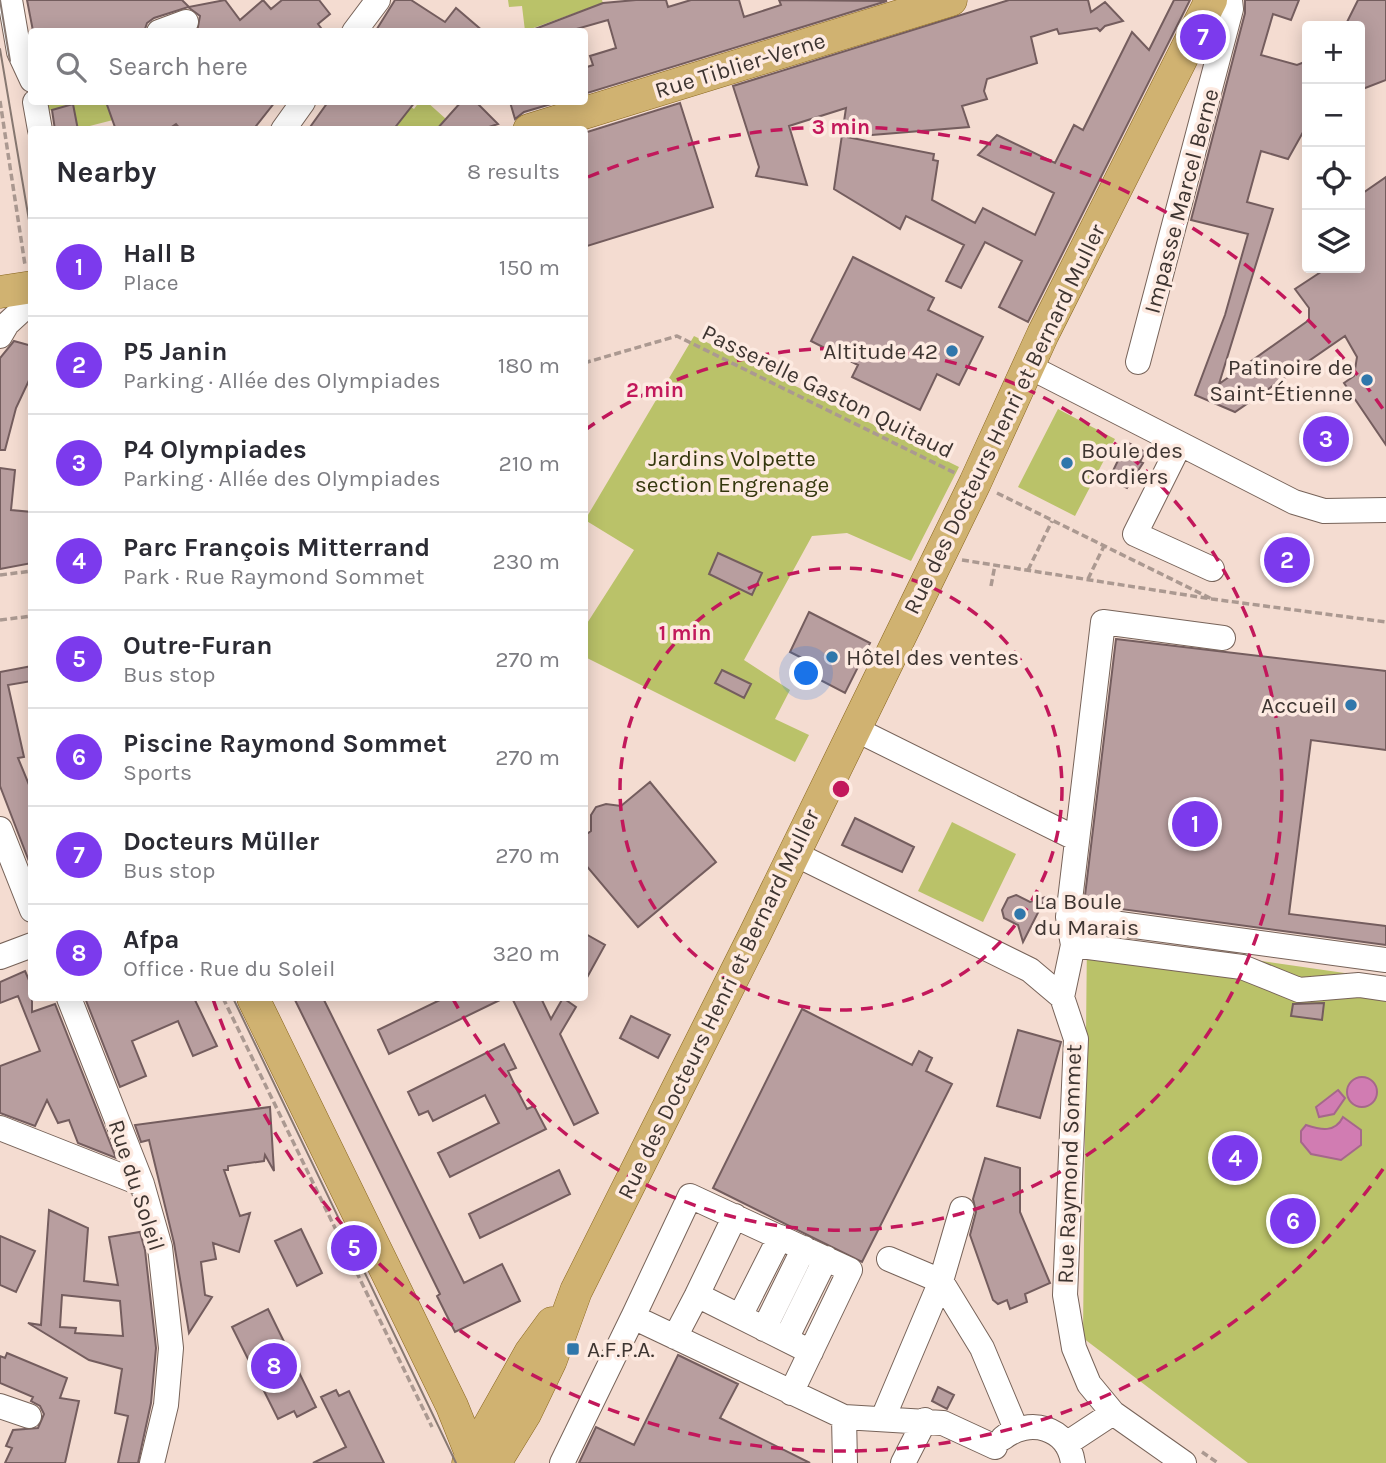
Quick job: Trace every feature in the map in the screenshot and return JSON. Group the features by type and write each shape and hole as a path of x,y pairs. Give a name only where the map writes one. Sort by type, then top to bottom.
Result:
{"main road":[{"name":"Rue des Docteurs Henri et Bernard Muller","path":"479,1461 530,1353 576,1291 975,483 1028,366 1211,0"},
{"name":"Rue Tiblier-Verne","path":"542,126 931,3"},
{"path":"254,1001 479,1461"}],"street":[{"path":"10,0 19,52 28,72"},
{"path":"357,28 378,0"},
{"name":"Impasse Marcel Berne","path":"1138,362 1231,9 1230,0"},
{"path":"170,28 186,22"},
{"path":"36,105 39,126"},
{"path":"286,126 301,105"},
{"path":"0,336 24,294"},
{"path":"1028,366 1294,502 1324,511 1386,510"},
{"path":"1180,444 1135,534 1212,569"},
{"path":"793,853 1030,970 1062,997 1073,944 1068,918 1103,622 1223,638"},
{"path":"853,727 1077,839"},
{"path":"0,829 28,900"},
{"path":"1068,918 1386,960"},
{"path":"1073,944 1242,967 1300,990 1359,985 1386,989"},
{"path":"0,957 28,947"},
{"name":"Rue Raymond Sommet","path":"1062,997 1076,1039 1065,1295 1074,1348 1089,1384 1113,1413 1184,1463"},
{"name":"Rue du Soleil","path":"70,1001 142,1184 160,1247 171,1348 166,1405 152,1463"},
{"path":"0,1128 142,1184"},
{"path":"562,1463 690,1196 850,1270 791,1393"},
{"path":"883,1418 941,1280 962,1209"},
{"path":"676,1337 736,1216"},
{"path":"740,1316 780,1237"},
{"path":"775,1334 815,1253"},
{"path":"888,1259 941,1280 982,1348 1016,1429"},
{"path":"697,1295 811,1352"},
{"path":"633,1317 844,1417 943,1423 993,1455 1004,1436 1016,1429 1044,1428 1070,1454 1113,1413"},
{"path":"0,1406 30,1416"},
{"path":"844,1417 845,1463"},
{"path":"903,1463 925,1420"}],"path":[{"path":"0,101 24,294"},
{"name":"Passerelle Gaston Quitaud","path":"588,362 677,336 1212,599"},
{"path":"1028,570 1052,521"},
{"path":"1087,580 1104,546"},
{"path":"939,556 1212,599 1386,622"},
{"path":"991,586 995,565"},
{"path":"0,575 28,572"},
{"path":"0,620 28,616"},
{"path":"224,1001 434,1432"}],"green space":[{"path":"508,0 602,0 603,3 533,28 525,28 522,6 509,7"},
{"path":"46,105 73,105 47,111"},
{"path":"73,105 107,105 113,120 77,126"},
{"path":"417,105 430,105 446,119 439,126 396,126 411,107 414,109"},
{"name":"Jardins Volpette section Engrenage","path":"694,336 959,467 911,561 847,533 812,536 744,660 790,690 775,719 809,735 795,762 588,658 588,622 634,550 588,522 588,515"},
{"name":"Boule des Cordiers","path":"1058,409 1115,439 1075,516 1018,487"},
{"path":"952,822 1016,854 983,922 918,891"},
{"path":"1087,936 1386,979 1386,1463 1248,1463 1083,1338"}],"shaded area":[{"path":"1362,1077 1373,1081 1377,1092 1373,1103 1362,1107 1351,1103 1347,1092 1351,1081"},
{"path":"1338,1090 1345,1098 1334,1114 1319,1117 1316,1107"},
{"path":"1343,1117 1361,1130 1361,1145 1341,1160 1311,1154 1301,1142 1301,1131 1306,1125 1322,1129 1332,1128"}],"building":[{"path":"27,0 182,0 189,7 225,0 240,20 263,0 271,9 282,0 319,0 330,14 318,24 321,28 198,28 200,16 188,7 154,18 145,28 32,28"},
{"path":"395,0 411,0 445,22 456,8 479,28 378,28"},
{"path":"666,0 668,7 691,0 739,0 744,17 781,5 779,0 887,1 588,93 588,67 593,65 590,56 616,48 608,20 580,28 537,28 603,3"},
{"path":"1009,0 1088,0 1091,12 1105,2 1123,21 1105,26 1100,31 1097,28 1059,34 1057,29 1031,37 1037,63 987,79 984,91 987,99 962,106 969,127 847,137 934,154 933,160 938,161 932,200 975,223 983,208 1035,235 1054,193 978,155 997,135 1055,163 1074,125 1083,130 1132,32 1149,50 1174,0 1190,0 1028,322 999,307 1022,261 985,242 961,288 946,281 964,245 906,216 900,229 834,189 846,108 789,126 807,185 756,176 759,167 733,86"},
{"path":"1245,0 1299,0 1291,20 1273,14 1261,55 1297,65 1302,63 1302,134 1288,159 1261,151 1247,202 1273,209 1219,384 1309,320 1309,308 1295,289 1319,273 1365,273 1365,192 1386,177 1386,445 1344,383 1354,376 1357,357 1345,336 1235,412 1195,395 1225,315 1248,234 1191,220 1245,13"},
{"path":"1358,0 1386,0 1386,80 1365,88 1365,21 1348,21"},
{"path":"680,103 713,207 588,246 588,132"},
{"path":"73,105 77,126 54,126 52,110"},
{"path":"107,105 273,105 256,126 115,126"},
{"path":"326,105 413,105 396,126 311,126"},
{"path":"458,105 479,105 498,124 492,126 440,126"},
{"path":"511,105 548,105 524,112 515,119"},
{"path":"853,257 934,298 928,310 983,337 959,385 937,374 920,410 852,377 858,365 811,341"},
{"path":"14,341 28,345 28,382 16,408 5,450 0,450 0,358"},
{"path":"1127,442 1145,452 1140,462 1143,463 1127,488 1109,479"},
{"path":"0,468 15,470 11,510 28,512 28,564 0,569"},
{"path":"718,553 762,573 752,595 709,574"},
{"name":"Hôtel des ventes","path":"809,612 870,643 845,693 805,672 810,662 790,652"},
{"path":"1116,639 1386,671 1386,750 1311,740 1289,914 1386,926 1386,945 1084,904"},
{"path":"28,667 28,682 8,685 24,757 18,758 28,782 28,859 0,786 0,672"},
{"path":"722,670 751,684 744,698 715,683"},
{"path":"650,782 716,862 638,927 588,868 591,815 596,807 606,804 621,806"},
{"path":"855,818 914,847 902,872 842,845"},
{"name":"La Boule du Marais","path":"1016,895 1030,902 1046,897 1023,942 1018,925 1004,918 1002,910 1008,898"},
{"path":"588,935 605,945 588,976"},
{"path":"25,971 32,1012 55,1004 116,1158 78,1143 69,1120 58,1123 47,1100 35,1126 0,1113 0,1066 40,1051 18,996 0,1003 0,982"},
{"path":"86,1001 195,1001 217,1046 193,1056 178,1021 132,1041 146,1076 120,1087"},
{"path":"295,1001 324,1001 464,1283 502,1264 520,1301 455,1332 437,1296 440,1294"},
{"path":"438,1001 498,1001 389,1054 378,1030"},
{"path":"513,1001 542,1001 551,1019 561,1001 567,1001 576,1007 560,1034 598,1113 574,1125"},
{"path":"1324,1003 1322,1020 1291,1016 1293,1004"},
{"path":"802,1009 912,1065 919,1051 932,1058 926,1071 952,1084 862,1262 713,1188"},
{"path":"631,1016 670,1035 658,1058 620,1038"},
{"path":"1018,1030 1061,1042 1040,1118 997,1106"},
{"path":"504,1044 516,1068 508,1071 517,1090 527,1109 534,1106 546,1129 450,1177 438,1153 499,1123 485,1095 433,1121 428,1111 419,1115 408,1092"},
{"path":"270,1107 274,1171 265,1155 264,1161 228,1166 228,1170 224,1170 240,1216 250,1213 239,1252 213,1243 216,1259 201,1262 205,1295 212,1297 189,1333 174,1243 149,1140 141,1142 135,1125"},
{"path":"985,1158 1020,1168 1020,1212 1050,1283 1025,1294 1027,1302 1010,1309 1007,1300 998,1304 993,1300 970,1235 976,1212 973,1199"},
{"path":"559,1170 570,1194 480,1238 469,1214"},
{"path":"49,1210 88,1228 84,1281 118,1285 109,1237 140,1232 145,1250 156,1348 151,1403 138,1463 118,1463 128,1416 115,1413 122,1369 89,1360 28,1323 41,1325","holes":["62,1295 120,1301 123,1336 75,1333 76,1328 60,1327"]},
{"path":"301,1229 322,1273 297,1286 275,1241"},
{"path":"0,1236 35,1251 16,1292 0,1285"},
{"path":"268,1309 316,1407 297,1417 294,1411 278,1419 232,1327"},
{"path":"7,1353 67,1378 60,1398 79,1401 65,1463 5,1463 12,1448 6,1446 13,1430 38,1428 44,1414 40,1406 31,1401 33,1397 0,1383 0,1356 5,1358"},
{"path":"678,1355 738,1384 720,1418 810,1463 579,1463 596,1427 634,1445"},
{"path":"938,1387 954,1395 947,1409 932,1401"},
{"path":"336,1390 339,1396 349,1391 384,1463 313,1463 346,1447 321,1397"}],"tram line":[{"path":"0,0 10,61"},
{"path":"0,49 28,214"},
{"path":"234,1001 456,1463"}],"place":[{"name":"Docteurs Müller","path":"1203,37"},
{"name":"Altitude 42","path":"952,351"},
{"name":"Patinoire de Saint-Étienne","path":"1367,380"},
{"name":"P4 Olympiades","path":"1326,439"},
{"name":"Boule des Cordiers","path":"1067,463"},
{"name":"P5 Janin","path":"1287,560"},
{"name":"Hôtel des ventes","path":"832,657"},
{"name":"Accueil","path":"1351,705"},
{"name":"Hall B","path":"1195,824"},
{"name":"La Boule du Marais","path":"1020,914"},
{"name":"Parc François Mitterrand","path":"1235,1158"},
{"name":"Piscine Raymond Sommet","path":"1293,1221"},
{"name":"Outre-Furan","path":"354,1248"},
{"name":"A.F.P.A.","path":"573,1349"},
{"name":"Afpa","path":"274,1366"}]}
